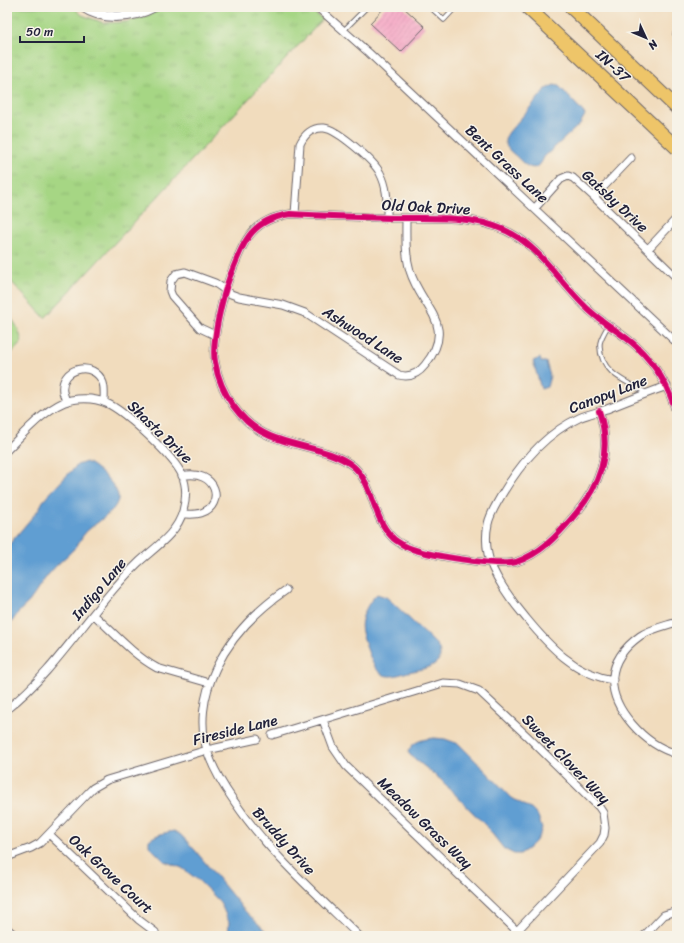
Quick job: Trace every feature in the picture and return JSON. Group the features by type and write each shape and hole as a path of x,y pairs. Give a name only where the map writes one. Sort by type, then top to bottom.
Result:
{"highway":[{"name":"IN-37","path":"527,7 677,148"},
{"name":"IN-37","path":"571,7 677,108"}],"street":[{"path":"83,7 98,14 111,17 125,16 146,11 154,7"},
{"name":"Bent Grass Lane","path":"317,7 344,30 535,208 677,343"},
{"path":"294,214 300,144 307,134 318,128 325,128 361,152 373,162 380,172 388,195 387,218"},
{"path":"594,197 631,158"},
{"name":"Gatsby Drive","path":"535,208 562,179 568,176 574,178 677,278"},
{"name":"Old Oak Drive","path":"599,411 605,434 603,462 596,485 590,496 551,541 538,551 515,562 505,564 490,563 420,551 398,542 391,536 384,526 369,489 354,467 339,457 269,436 241,416 230,400 219,379 214,361 215,335 230,277 248,237 255,228 263,222 278,216 294,214 459,219 489,224 505,230 519,238 532,249 590,311 636,346 661,375 667,386 677,415"},
{"name":"Ashwood Lane","path":"215,335 200,328 172,296 170,286 171,280 176,274 185,272 215,283 239,297 283,305 305,313 399,375 410,376 422,369 438,344 438,324 434,314 413,280 406,248 406,218"},
{"path":"648,250 677,218"},
{"name":"Shasta Drive","path":"66,402 63,388 66,378 70,373 83,368 90,370 100,377 104,388 104,402"},
{"name":"Canopy Lane","path":"613,680 601,678 578,668 543,639 523,615 499,581 490,563 486,536 488,522 494,508 511,480 537,446 579,418 667,386"},
{"name":"Shasta Drive","path":"7,450 44,414 66,402 88,398 104,402 122,412 172,458 182,476 193,474 203,476 211,482 215,492 213,502 207,510 196,514 182,514"},
{"name":"Indigo Lane","path":"7,709 53,665 120,582 169,535 182,514 186,492 182,476"},
{"name":"Bruddy Drive","path":"286,590 259,611 239,632 218,662 209,683 204,703 203,719 207,750 226,789 259,835 293,873 359,936"},
{"path":"93,614 138,656 156,668 209,683"},
{"path":"677,622 641,635 628,646 618,659 614,670 612,691 624,716 636,728 658,747 677,754"},
{"name":"Fireside Lane","path":"272,735 443,683 454,683 469,687 479,691 489,700"},
{"name":"Sweet Clover Way","path":"489,700 599,807 605,821 604,835 600,843 520,933"},
{"name":"Meadow Grass Way","path":"323,720 333,747 346,766 520,933"},
{"name":"Fireside Lane","path":"7,857 40,843 87,794 100,784 120,776 207,750 256,739"},
{"name":"Oak Grove Court","path":"49,834 140,920 155,932"},
{"path":"644,936 664,915 677,911"},
{"path":"7,930 14,936"}],"lane":[{"path":"344,30 367,7"},
{"path":"430,7 444,20 456,7"},
{"path":"677,30 675,34 677,37"},
{"path":"608,326 600,342 602,360 612,374 648,393"}],"green space":[{"path":"7,7 73,7 82,15 104,23 126,22 148,15 162,7 305,7 323,19 45,318 7,277"},
{"path":"7,314 17,326 22,342 7,358"}],"water":[{"path":"554,85 559,86 585,115 580,124 544,157 538,166 534,168 527,166 509,150 505,143 505,139 509,132 546,89"},
{"path":"540,358 541,362 546,362 550,376 547,387 541,389 533,361"},
{"path":"86,462 96,468 112,484 118,495 116,505 109,514 86,532 76,547 51,571 29,602 7,627 7,547 53,490 77,465"},
{"path":"377,594 386,597 392,602 437,645 440,652 440,658 437,662 427,668 393,676 387,676 380,673 373,664 361,629 366,609"},
{"path":"434,738 445,739 459,744 512,798 531,809 538,816 542,828 535,842 529,848 520,854 514,854 504,849 486,826 440,779 408,752 415,743"},
{"path":"174,831 181,835 194,849 245,911 271,936 228,936 229,922 220,902 198,880 182,868 164,861 149,846 149,840 152,838"}],"building":[{"path":"385,7 403,7 425,27 401,52 370,23"}],"cycle path":[{"path":"599,411 605,440 604,454 597,481 573,517 548,544 525,559 507,563 479,562 429,553 407,547 394,539 385,528 365,482 360,473 353,466 335,456 280,440 260,431 241,415 227,396 218,374 214,353 218,319 230,276 250,234 266,221 290,214 379,218 441,218 489,224 519,238 529,246 590,311 636,346 656,369 666,386 677,415"}]}
